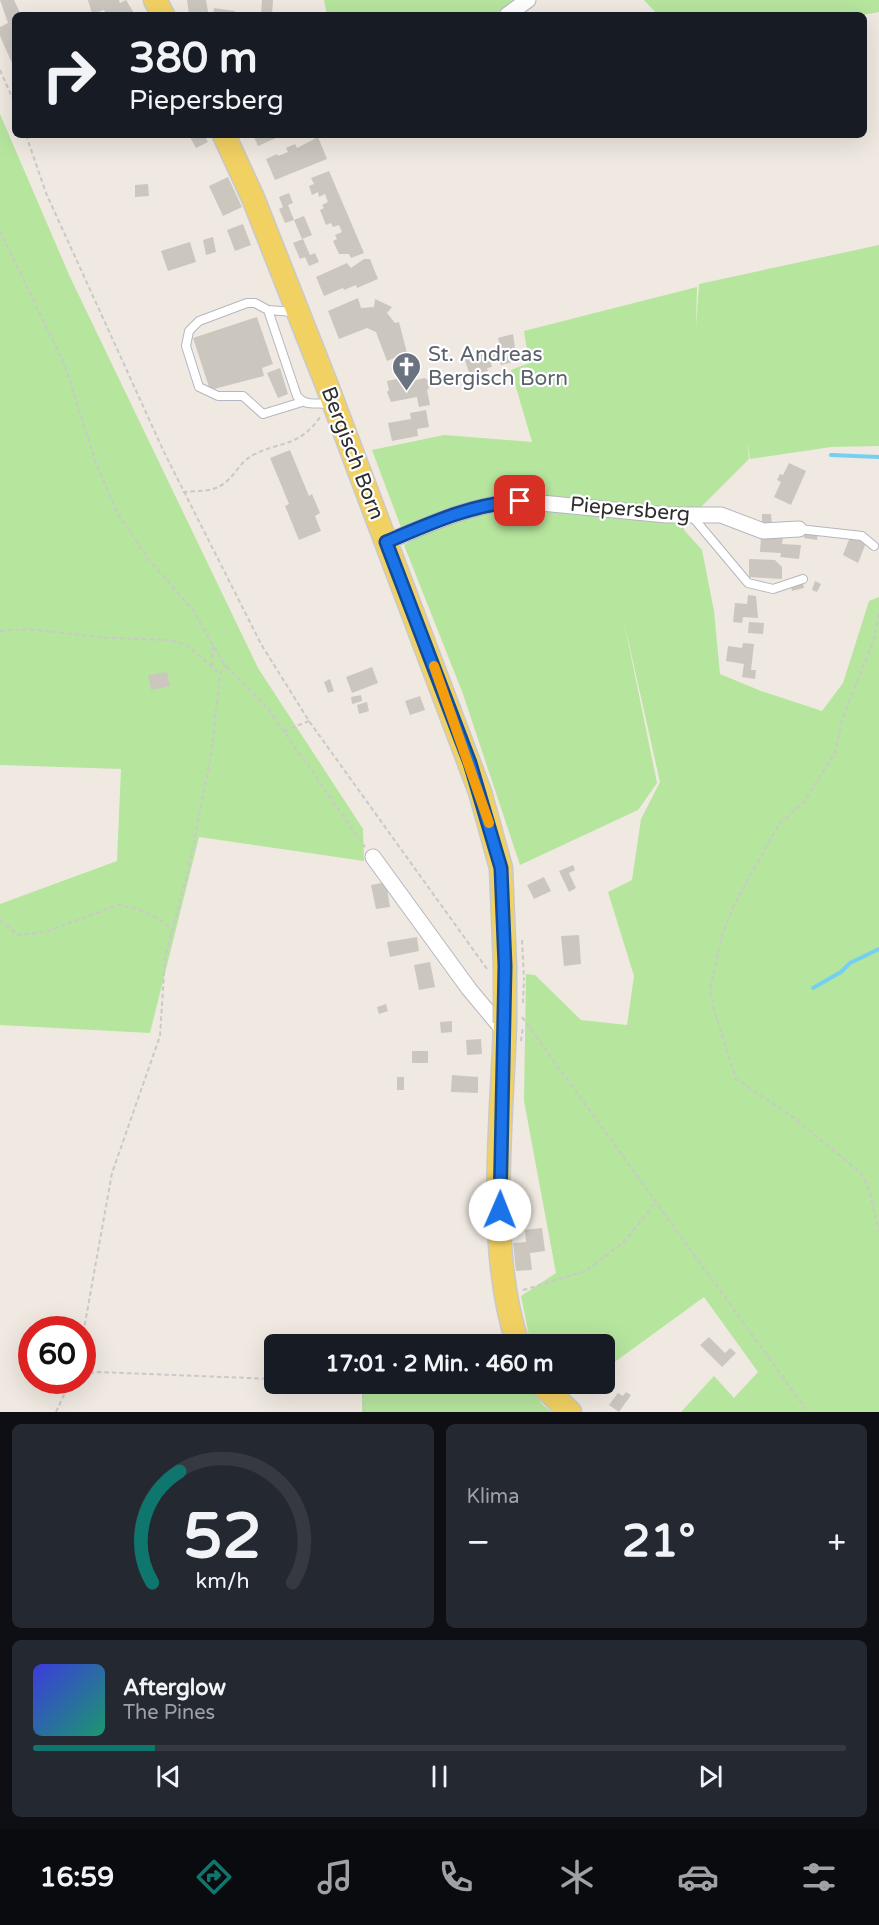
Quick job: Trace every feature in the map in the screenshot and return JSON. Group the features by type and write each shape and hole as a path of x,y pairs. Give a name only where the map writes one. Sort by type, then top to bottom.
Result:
{"main road":[{"name":"Bergisch Born","path":"225,138 253,198 298,312 329,410 386,542 470,763 497,851 504,903 498,971 509,1022 500,1210 506,1294 516,1334"},
{"path":"551,1394 570,1412"}],"street":[{"path":"511,12 528,0"},
{"name":"Piepersberg","path":"386,542 443,518 500,502 721,515 763,531 799,529"},
{"path":"372,857 469,989 509,1022"}],"lane":[{"path":"298,312 268,310 255,303 247,303 199,321 186,338 187,354 199,387 218,396 243,396 263,414 302,402 309,404 319,402 329,410"},
{"path":"268,310 292,385 302,402"},
{"path":"691,515 748,583 773,589 803,579"},
{"name":"Piepersberg","path":"799,529 862,536 874,546"}],"path":[{"path":"0,70 12,97"},
{"path":"27,138 46,193 183,492 261,644 309,721 498,971"},
{"path":"0,231 65,366 96,463 117,512 149,560 192,609 226,665 269,710 372,857"},
{"path":"183,492 217,488 231,480 235,469 253,455 292,443 329,410"},
{"path":"879,614 874,639 842,720 835,752 805,801 779,824 734,905 722,935 711,989 714,1010 736,1079 794,1117 861,1173 869,1189 879,1231"},
{"path":"0,631 28,629 108,638 172,640 188,646 220,674"},
{"path":"212,666 213,646"},
{"path":"86,1316 112,1173 160,1036 165,958 171,928 188,871 212,756 220,674 226,665"},
{"path":"284,731 309,721"},
{"path":"0,920 18,935 45,932 118,905 129,906 155,916 171,928"},
{"path":"522,940 524,979"},
{"path":"509,1022 656,1202 808,1412"},
{"path":"506,1294 586,1271 625,1241 656,1202"},
{"path":"96,1372 264,1379"},
{"path":"56,1412 64,1394"},
{"path":"363,1394 365,1412"}],"green space":[{"path":"324,0 519,0 499,12 326,12"},
{"path":"644,0 879,0 879,12 867,14 867,12 655,12"},
{"path":"0,114 70,277 258,668 363,829 364,861 199,837 150,1033 0,1025 0,904 117,861 121,769 0,765"},
{"path":"879,245 879,446 831,447 750,459 747,441 749,459 698,510 521,497 402,530 372,450 444,435 532,442 511,370 529,363 524,331 697,287 696,328 699,284"},
{"path":"523,505 684,520 684,530 702,550 714,611 720,674 761,691 822,711 843,683 869,601 879,597 879,1412 681,1412 714,1376 734,1398 758,1372 704,1297 615,1362 615,1334 529,1334 521,1296 556,1273 524,1101 526,974 535,975 581,1020 627,1025 634,976 608,892 632,880 641,819 660,782 623,617 657,783 638,810 520,865 463,694 404,545 445,522"},
{"path":"362,1394 534,1394 552,1412 362,1412"}],"building":[{"path":"0,0 14,0 20,12 12,12 12,63 0,36 0,27 8,23"},
{"path":"88,0 119,0 120,3 126,0 133,12 105,12 104,10 91,12"},
{"path":"187,0 206,0 208,12 189,12"},
{"path":"262,0 273,0 272,12 261,12"},
{"path":"214,8 235,11 235,12 213,12"},
{"path":"191,138 206,138 208,142 196,148"},
{"path":"254,138 276,138 258,146"},
{"path":"318,138 327,159 275,180 266,159 288,152 286,148 295,144 297,148"},
{"path":"329,171 364,253 351,258 349,254 339,254 333,241 337,239 335,235 342,232 339,225 333,227 331,223 326,225 320,210 324,208 322,205 328,202 325,194 319,197 318,192 312,195 309,186 314,184 311,178"},
{"path":"228,177 242,207 223,216 209,186"},
{"path":"148,184 149,196 135,197 135,185"},
{"path":"289,193 293,203 288,205 294,220 285,223 279,209 283,207 279,197"},
{"path":"304,216 312,235 302,239 294,220"},
{"path":"243,224 251,245 235,251 227,230"},
{"path":"213,237 216,252 206,255 203,240"},
{"path":"303,239 310,255 315,253 319,262 309,266 305,257 300,259 293,243"},
{"path":"190,242 196,262 168,271 161,251"},
{"path":"364,259 370,259 378,279 357,288 356,285 344,290 343,288 324,296 316,277 347,263 351,268"},
{"path":"358,298 361,308 374,307 375,299 392,307 387,313 395,323 399,322 407,353 387,361 376,332 367,328 339,339 328,311"},
{"path":"257,317 273,364 262,368 264,376 210,390 193,338"},
{"path":"513,334 517,361 501,365 498,356 490,359 492,367 487,368 488,371 474,375 473,372 469,373 464,357 487,351 489,356 502,352 498,338"},
{"path":"280,368 288,394 278,398 267,373"},
{"name":"St. Andreas Bergisch Born","path":"415,375 416,380 425,378 429,381 430,387 427,390 430,405 419,407 417,397 391,402 387,392 389,390 387,381"},
{"path":"426,410 429,427 417,429 418,436 392,441 388,423 411,419 410,413"},
{"path":"290,450 309,496 312,494 320,513 315,516 321,531 299,540 285,506 289,504 270,458"},
{"path":"789,463 806,471 791,505 774,497 781,482 777,480 780,474 783,475"},
{"path":"762,514 771,514 772,524 762,525"},
{"path":"804,532 818,533 817,540 804,538"},
{"path":"761,537 783,538 782,544 801,545 799,559 780,557 781,553 760,552"},
{"path":"850,537 866,543 858,563 843,555"},
{"path":"749,559 775,560 782,567 782,579 749,577"},
{"path":"815,581 821,584 817,592 812,590"},
{"path":"803,583 804,588 792,591 791,586"},
{"path":"748,595 756,596 758,618 743,617 742,623 733,622 735,603 747,604"},
{"path":"749,622 764,623 763,634 748,633"},
{"path":"743,643 754,644 751,670 756,670 755,679 742,677 744,664 726,661 728,646 742,648"},
{"path":"372,667 378,683 352,693 346,677"},
{"path":"167,672 170,686 151,690 148,675"},
{"path":"330,679 334,691 328,693 324,682"},
{"path":"361,695 362,701 352,704 351,697"},
{"path":"420,696 425,710 410,715 405,701"},
{"path":"367,702 369,711 359,714 357,705"},
{"path":"573,865 575,870 569,873 576,888 569,892 559,871"},
{"path":"544,877 551,891 534,899 527,885"},
{"path":"386,882 390,907 376,909 371,885"},
{"path":"579,935 581,964 564,966 561,936"},
{"path":"417,937 419,951 390,957 387,942"},
{"path":"430,962 435,987 419,990 414,965"},
{"path":"386,1004 388,1011 379,1014 377,1007"},
{"path":"452,1021 452,1032 441,1033 440,1022"},
{"path":"481,1039 482,1054 467,1055 466,1040"},
{"path":"412,1051 428,1051 428,1063 412,1063"},
{"path":"452,1075 478,1077 478,1093 451,1092"},
{"path":"397,1077 404,1077 404,1090 397,1090"},
{"path":"542,1228 545,1251 530,1253 532,1270 516,1271 513,1243 526,1242 525,1230"},
{"path":"709,1337 725,1353 730,1348 736,1353 722,1367 700,1345"},
{"path":"626,1392 631,1395 619,1412 609,1405 618,1393 623,1396"}],"waterway":[{"path":"831,455 879,457"},
{"path":"813,988 841,972 850,963 879,949"}],"slow traffic":[{"path":"434,666 470,763 489,823"}],"place":[{"name":"St. Andreas Bergisch Born","path":"407,392"}],"route":[{"path":"500,1210 505,1023 504,903 501,868 470,763 386,542 464,510 500,502 520,501"}]}
